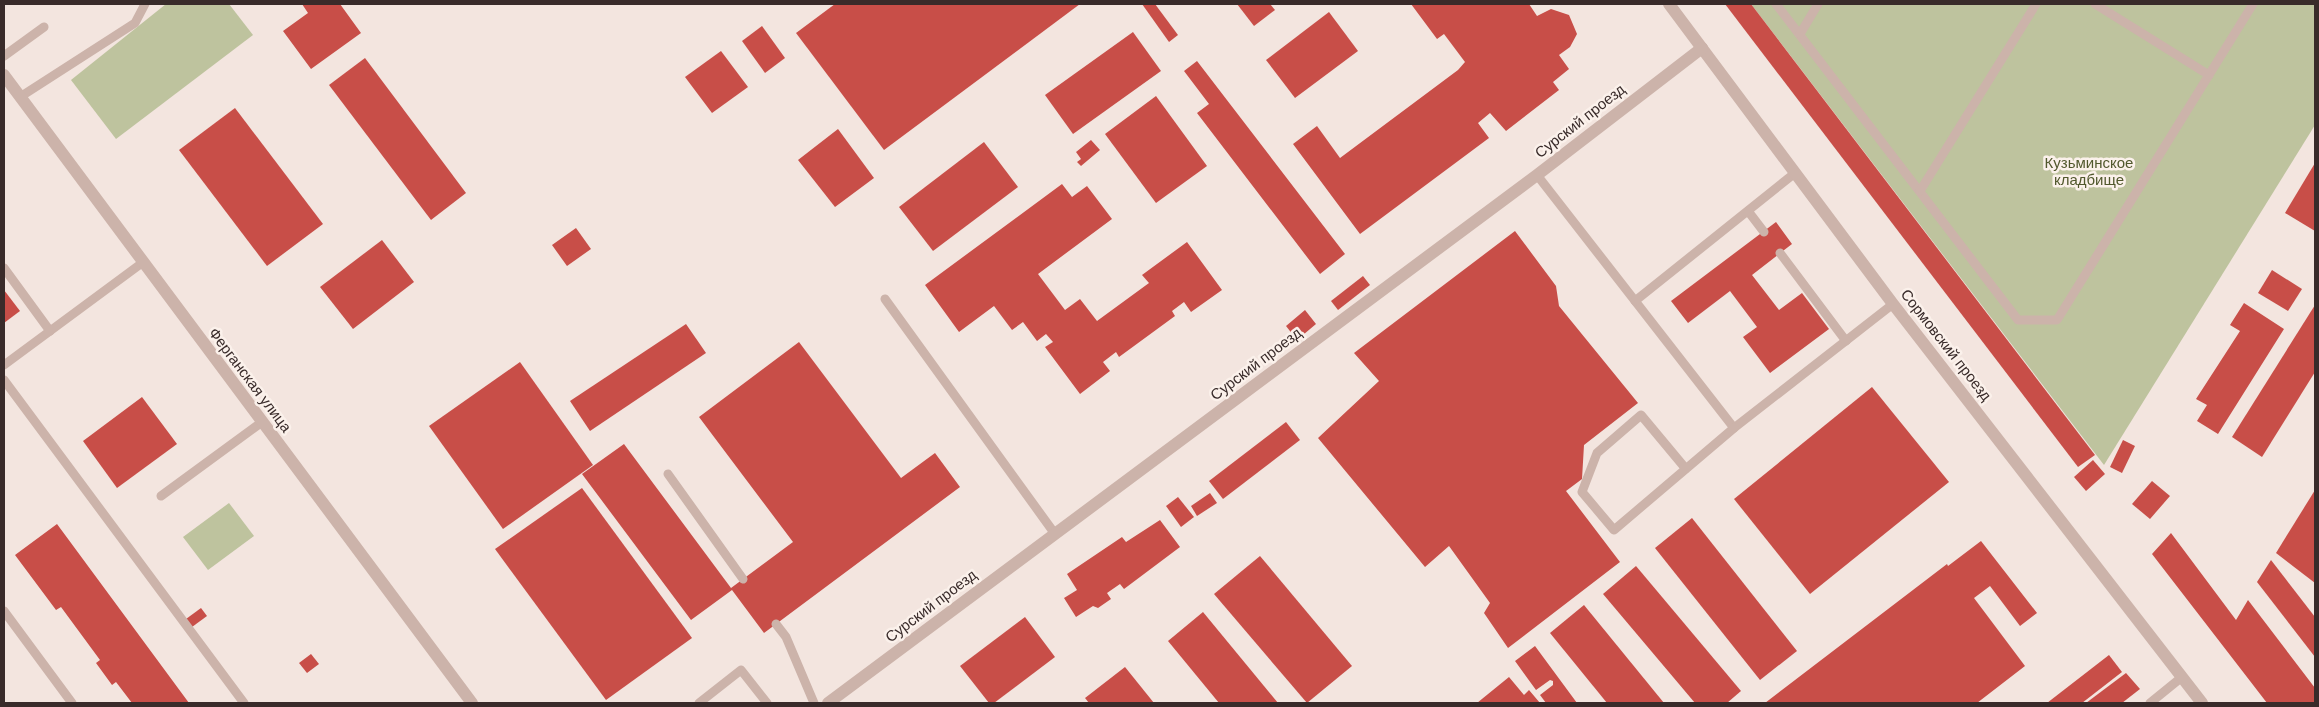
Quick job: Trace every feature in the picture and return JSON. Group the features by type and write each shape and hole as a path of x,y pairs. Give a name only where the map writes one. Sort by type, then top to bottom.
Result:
{"street":[{"name":"Сормовский проезд","path":"1669,4 1893,304 2202,703"},
{"name":"Сурский проезд","path":"828,703 1537,175 1702,48"},
{"name":"Ферганская улица","path":"4,75 472,703"}],"lane":[{"path":"20,97 135,23 145,4"},
{"path":"1776,4 2018,320 2057,320 2253,4"},
{"path":"1800,34 1818,4"},
{"path":"1920,191 2036,4"},
{"path":"2094,4 2209,75"},
{"path":"4,56 44,27"},
{"path":"1635,301 1795,173"},
{"path":"1537,175 1734,428"},
{"path":"1748,211 1764,232"},
{"path":"1780,253 1846,341"},
{"path":"4,365 142,262"},
{"path":"4,268 50,331"},
{"path":"885,299 1055,534"},
{"path":"1686,469 1641,416 1597,453 1582,492 1614,530 1686,469 1734,428 1893,304"},
{"path":"4,380 244,703"},
{"path":"161,496 262,422"},
{"path":"668,474 743,579"},
{"path":"4,611 72,703"},
{"path":"776,624 786,637 814,703"},
{"path":"699,703 741,670 767,703"},
{"path":"2150,703 2182,677"}],"green space":[{"path":"166,4 229,4 253,35 116,139 71,80"},
{"name":"Кузьминское кладбище","path":"1751,4 2315,4 2315,125 2104,465"},
{"path":"229,503 254,536 208,570 183,537"}],"building":[{"path":"302,4 340,4 361,33 311,69 283,31 308,13"},
{"path":"835,4 1080,4 884,150 796,33"},
{"path":"1142,4 1155,4 1178,35 1169,42"},
{"path":"1237,4 1270,4 1275,10 1254,26"},
{"path":"1411,4 1529,4 1537,16 1551,9 1569,15 1577,34 1570,47 1559,55 1569,69 1553,82 1559,90 1506,131 1490,113 1478,123 1489,138 1360,234 1293,144 1317,126 1340,158 1458,70 1465,62 1444,34 1437,39"},
{"path":"1725,4 1751,4 2095,455 2078,467"},
{"path":"1329,12 1358,51 1295,98 1266,60"},
{"path":"762,26 785,58 765,73 742,41"},
{"path":"1133,32 1161,71 1073,134 1045,95"},
{"path":"721,51 748,87 712,113 685,77"},
{"path":"365,58 466,193 431,220 329,85"},
{"path":"1197,61 1345,254 1320,274 1197,113 1209,104 1184,71"},
{"path":"1156,96 1207,166 1156,203 1105,134"},
{"path":"235,108 323,224 267,266 179,150"},
{"path":"838,129 874,178 835,207 798,160"},
{"path":"1091,140 1100,150 1081,166 1077,162 1081,159 1076,152"},
{"path":"984,142 1018,187 933,251 899,207"},
{"path":"2315,163 2315,231 2285,213"},
{"path":"1062,184 1072,197 1087,186 1112,219 1038,274 1065,310 1080,299 1097,321 1149,283 1142,275 1187,242 1222,290 1191,312 1184,302 1172,311 1175,316 1119,357 1116,352 1103,362 1110,371 1080,394 1045,347 1053,342 1046,334 1037,341 1023,322 1012,330 994,306 959,332 925,285"},
{"path":"1776,222 1792,244 1752,275 1779,310 1802,293 1829,329 1770,373 1743,337 1757,327 1730,291 1688,323 1671,301"},
{"path":"576,228 591,249 567,266 552,245"},
{"path":"1515,231 1556,286 1559,306 1638,403 1584,445 1582,479 1566,491 1620,562 1508,648 1484,613 1490,603 1449,546 1425,567 1318,438 1379,381 1354,353"},
{"path":"382,240 414,282 353,329 320,287"},
{"path":"2272,270 2302,289 2288,311 2258,293"},
{"path":"1363,276 1370,285 1338,310 1331,301"},
{"path":"4,290 20,311 4,323"},
{"path":"2244,303 2284,329 2218,434 2197,421 2207,405 2196,399 2240,331 2230,325"},
{"path":"2315,305 2315,372 2262,457 2232,437"},
{"path":"1305,310 1316,324 1297,340 1286,326"},
{"path":"686,324 706,353 590,431 570,401"},
{"path":"799,342 901,478 935,453 960,487 764,633 732,590 691,620 582,474 624,444 731,588 793,542 699,417"},
{"path":"520,362 593,465 503,529 429,426"},
{"path":"1872,387 1949,482 1810,594 1734,499"},
{"path":"142,397 177,444 117,488 83,441"},
{"path":"1286,422 1300,440 1223,499 1209,481"},
{"path":"2123,440 2135,446 2122,473 2110,467"},
{"path":"2093,460 2105,474 2086,491 2074,477"},
{"path":"2152,481 2170,496 2150,519 2132,504"},
{"path":"582,488 692,638 606,700 495,549"},
{"path":"2315,490 2315,583 2276,553"},
{"path":"1210,493 1217,503 1197,516 1191,506"},
{"path":"1178,497 1194,517 1181,527 1166,506"},
{"path":"1692,518 1797,651 1760,680 1655,548"},
{"path":"1160,520 1180,547 1124,589 1120,584 1107,593 1111,599 1098,608 1093,606 1076,617 1064,598 1077,590 1067,574 1122,537 1126,542"},
{"path":"57,524 189,703 132,703 116,682 112,685 96,663 100,660 61,607 56,610 15,555"},
{"path":"2171,533 2236,620 2248,600 2315,688 2315,703 2267,703 2152,554"},
{"path":"1981,541 2037,613 2020,626 1990,586 1974,598 2025,666 1977,703 1765,703 1947,564 1948,566"},
{"path":"1260,556 1352,666 1307,703 1214,594"},
{"path":"2271,560 2315,617 2315,657 2257,582"},
{"path":"1636,566 1741,691 1727,703 1695,703 1603,594"},
{"path":"1584,605 1664,703 1607,703 1550,633"},
{"path":"201,608 207,616 192,627 186,619"},
{"path":"1203,612 1278,703 1219,703 1168,641"},
{"path":"1025,617 1055,657 994,703 989,703 960,666"},
{"path":"1535,646 1577,703 1546,703 1540,695 1553,685 1553,681 1550,680 1536,690 1515,661"},
{"path":"311,654 319,664 307,673 299,663"},
{"path":"2109,655 2122,672 2082,703 2047,703"},
{"path":"1125,667 1154,703 1089,703 1085,698"},
{"path":"2126,673 2140,689 2122,703 2086,703"},
{"path":"1509,677 1524,695 1529,690 1540,703 1477,703"}]}
